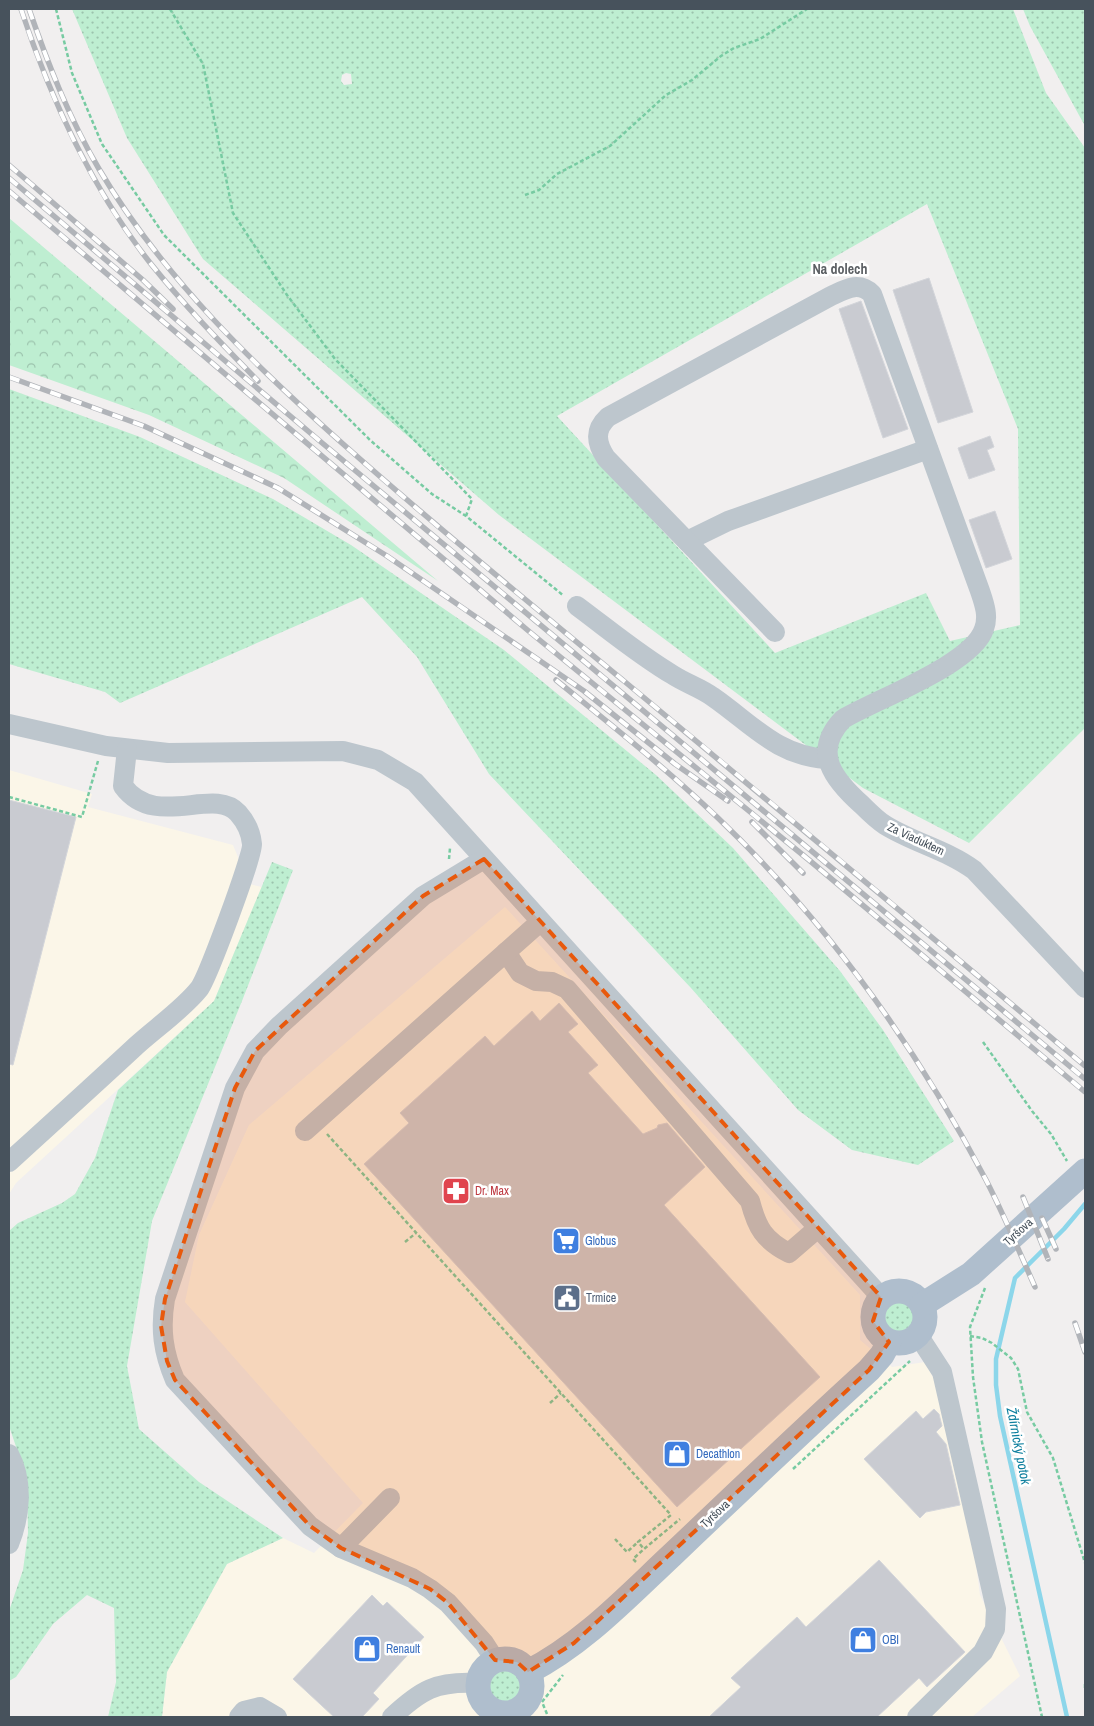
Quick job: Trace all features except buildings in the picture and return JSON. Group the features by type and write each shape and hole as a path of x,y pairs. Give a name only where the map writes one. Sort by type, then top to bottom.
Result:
{"main road":[{"name":"Tyršova","path":"922,1305 971,1274 1077,1184"},
{"path":"905,1291 913,1294 922,1305 925,1320 918,1335 905,1343 889,1342 881,1337 872,1321 876,1304 888,1292 905,1291"},
{"name":"Tyršova","path":"528,1672 557,1657 574,1644 649,1576 869,1370 882,1355 889,1342"},
{"path":"502,1658 517,1662 528,1672 532,1690 523,1706 509,1713 492,1714 479,1696 477,1683 480,1673 486,1665 502,1658"}],"street":[{"path":"577,606 673,676 712,696 775,744 811,758 828,759 829,739 834,728 843,719 936,673 967,653 984,630 986,619 980,591 872,294 859,286 851,287 601,423 598,439 600,449 606,458 775,632"},
{"path":"687,541 728,521 928,449"},
{"path":"9,724 127,749 168,753 343,751 378,760 415,782 881,1297"},
{"path":"9,1162 200,988 248,867 252,844 247,826 237,812 223,806 208,804 157,806 141,802 130,795 123,786 127,749"},
{"name":"Za Viaduktem","path":"828,759 830,768 850,794 883,824 908,838 956,858 974,870 1085,988"},
{"path":"484,859 422,896 279,1026 255,1051 235,1088 165,1299 161,1326 162,1344 176,1380 310,1526 341,1548 412,1578 430,1589 448,1604 472,1630 495,1660"},
{"path":"310,1126 540,922"},
{"path":"506,952 520,973 536,981 552,982 567,989 750,1201 757,1226 774,1245 789,1253 818,1228"},
{"path":"917,1717 983,1652 995,1629 996,1609 942,1372 918,1335"},
{"path":"9,1454 17,1479 19,1506 16,1527 9,1544"},
{"path":"341,1548 390,1498"},
{"path":"392,1717 416,1695 451,1682 477,1683"},
{"path":"239,1717 244,1711 260,1707 277,1717"}],"path":[{"path":"56,9 72,73 102,144 164,235 370,440 432,494 466,516 577,606"},
{"path":"170,9 203,64 233,212 287,295 335,359 472,499 466,516"},
{"path":"525,195 539,190 557,174 610,146 666,95 692,80 721,56 734,48 760,39 807,9"},
{"path":"9,797 82,816 100,755"},
{"path":"446,863 451,854 448,843"},
{"path":"983,1042 1064,1154 1077,1184"},
{"path":"310,1126 416,1233 671,1515 627,1552 615,1539"},
{"path":"405,1242 416,1233"},
{"path":"988,1282 970,1327 972,1377 982,1442 1042,1717"},
{"path":"970,1336 982,1338 992,1343 1011,1358 1018,1369 1027,1412 1053,1458 1085,1563"},
{"path":"550,1402 561,1393"},
{"path":"633,1559 682,1517"},
{"path":"638,1542 644,1549"},
{"path":"547,1714 542,1702 567,1669"},
{"path":"1085,1684 1085,1690"}],"highlighted area":[{"path":"484,859 881,1297 873,1321 889,1342 869,1370 574,1643 528,1672 517,1662 495,1660 448,1603 430,1589 341,1548 310,1526 175,1380 167,1361 161,1326 165,1299 235,1088 255,1051 423,896"}],"shaded area":[{"path":"9,770 92,794 88,807 233,845 249,884 262,887 214,1001 16,1183 9,1194"},
{"path":"505,907 860,1295 860,1340 892,1367 925,1362 942,1395 969,1512 980,1595 1020,1676 972,1717 162,1717 167,1672 227,1564 283,1538 314,1553 363,1503 185,1302 199,1235 249,1125"}],"green space":[{"path":"72,9 1013,9 1046,93 1085,148 1085,728 969,843 863,788 499,515 203,259 127,138","holes":["346,73 351,74 352,84 344,85 341,81 342,75","927,204 1018,429 1020,625 950,641 926,593 775,653 557,416"]},
{"path":"1023,9 1085,9 1085,126 1030,26"},
{"path":"9,218 438,581 284,478 149,415 9,365"},
{"path":"9,389 140,437 273,499 351,545 504,650 656,775 733,848 840,971 883,1030 954,1141 918,1165 852,1150 798,1110 691,988 489,774 417,657 362,597 120,703 105,692 9,664"},
{"path":"272,862 293,870 242,1001 152,1221 127,1366 139,1429 199,1482 283,1538 227,1564 167,1672 162,1717 108,1717 116,1682 114,1608 87,1595 53,1624 16,1677 9,1681 9,1611 23,1570 28,1533 27,1479 9,1426 9,1231 18,1223 62,1203 75,1194 95,1158 118,1090 214,1001"},
{"path":"900,1302 911,1306 915,1317 911,1328 900,1332 889,1328 885,1317 889,1306"},
{"path":"504,1669 511,1670 516,1674 520,1679 520,1693 516,1698 511,1702 504,1703 497,1702 492,1698 488,1693 487,1686 488,1679 492,1674 497,1670"}],"waterway":[{"name":"Ždírnický potok","path":"1067,1717 1000,1416 996,1385 996,1359 1015,1278 1064,1229 1085,1204"}],"railway":[{"path":"21,9 59,110 91,174 129,235 151,264 203,324 258,381"},
{"path":"29,9 60,90 78,130 99,169 152,248 214,320 247,354 316,419 452,538 1085,1066"},
{"path":"9,165 143,280 173,309"},
{"path":"9,178 321,442 1085,1079"},
{"path":"9,191 531,633 809,860 1085,1092"},
{"path":"9,377 144,426 278,488 387,556 584,691 675,764 728,801"},
{"path":"556,680 659,765 718,818 758,858 832,943 867,988 899,1034 959,1131 993,1193 1035,1287"},
{"path":"752,822 803,873"},
{"path":"1023,1197 1048,1259"},
{"path":"1042,1218 1056,1249"},
{"path":"1075,1323 1085,1352"}],"place":[{"name":"Dr. Max","path":"456,1191"},
{"name":"Globus","path":"566,1241"},
{"name":"Trmice","path":"567,1298"},
{"name":"Decathlon","path":"677,1454"},
{"name":"OBI","path":"863,1640"},
{"name":"Renault","path":"367,1649"}],"district":[{"name":"Na dolech","path":"840,269"}]}
